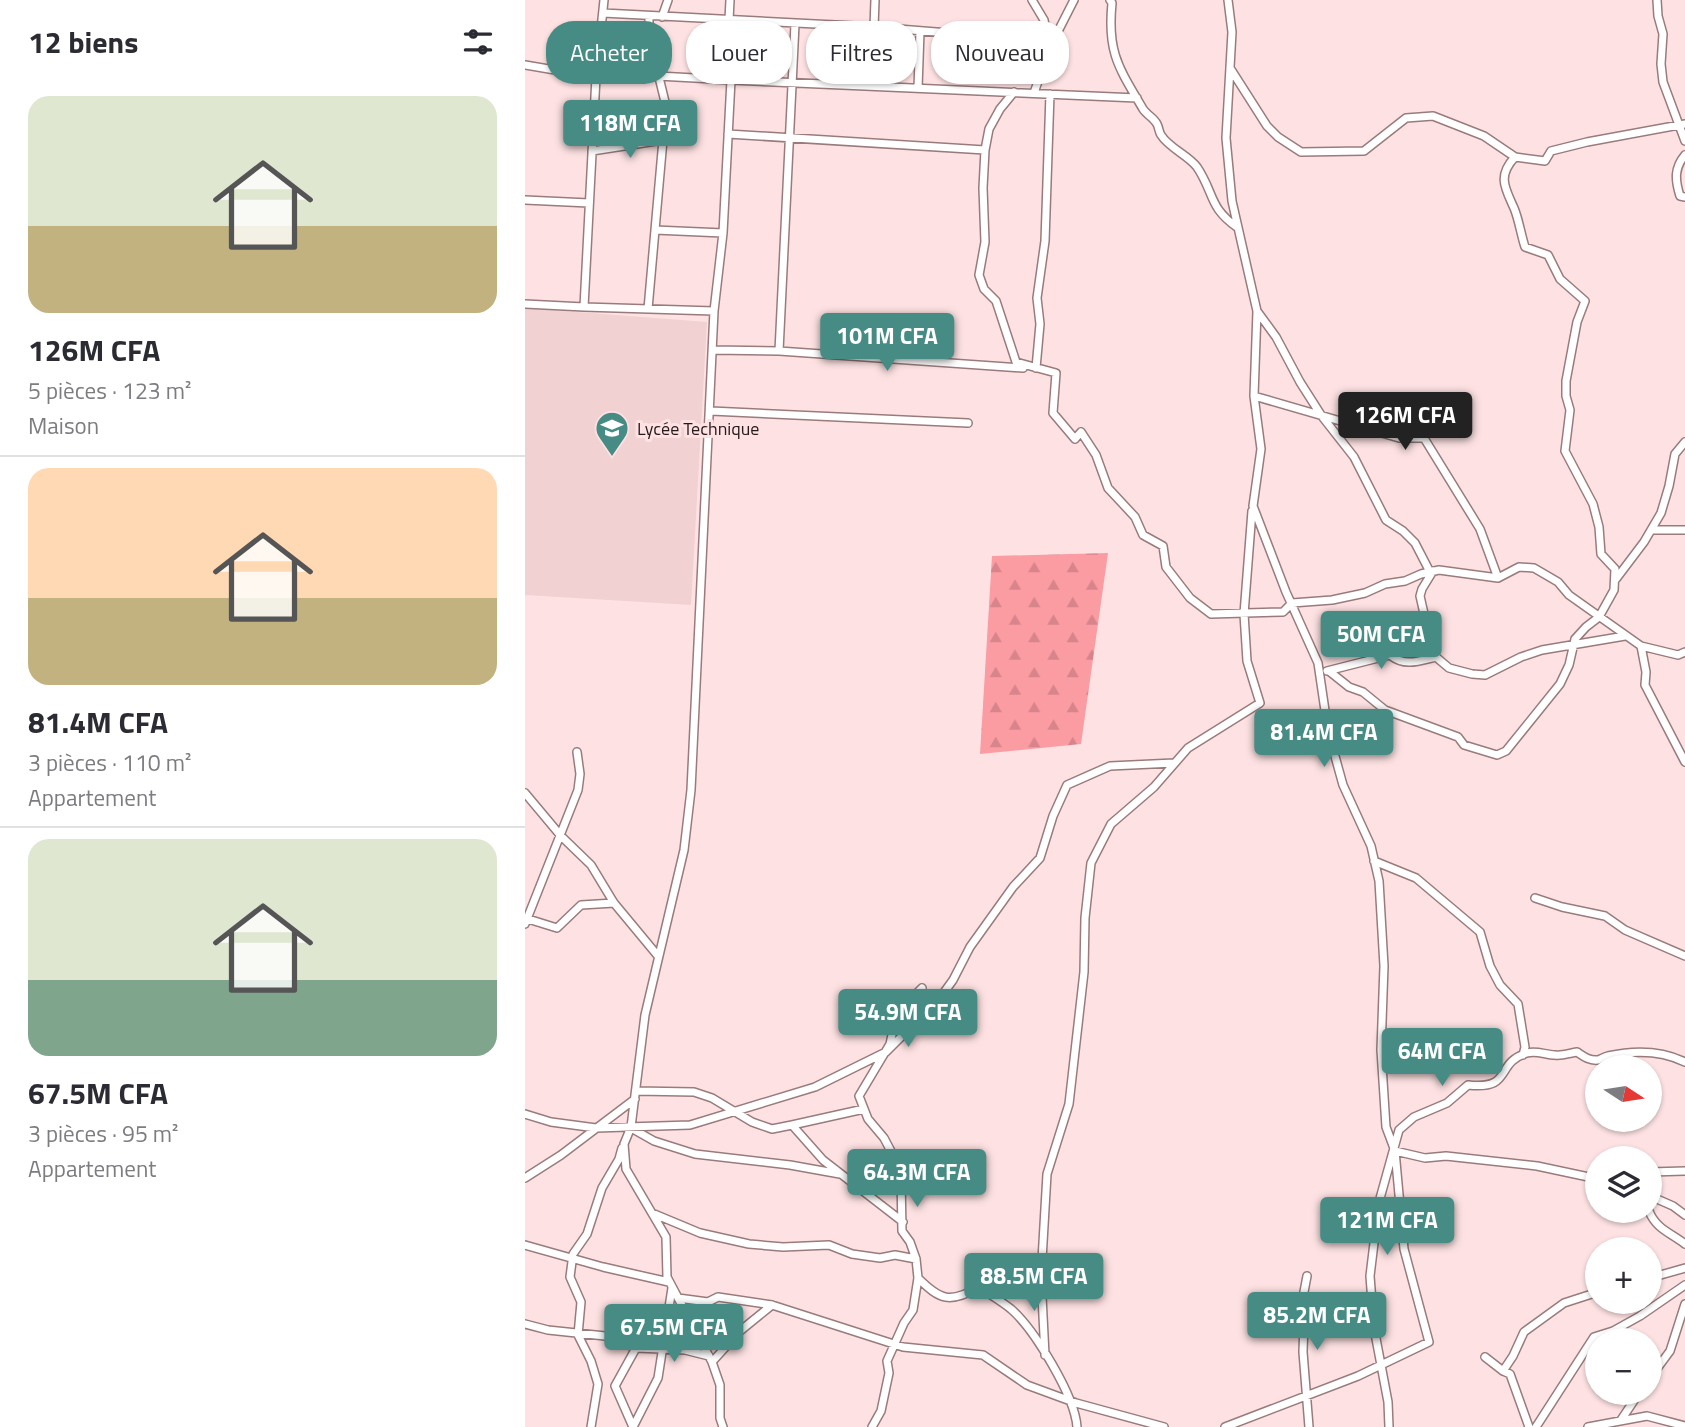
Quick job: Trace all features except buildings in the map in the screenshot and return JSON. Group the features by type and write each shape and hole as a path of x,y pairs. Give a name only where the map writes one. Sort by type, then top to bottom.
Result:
{"street":[{"path":"602,21 604,0"},
{"path":"662,17 668,0"},
{"path":"729,20 730,0"},
{"path":"874,21 875,0"},
{"path":"1032,0 1044,21"},
{"path":"1064,21 1075,0"},
{"path":"1110,0 1109,33 1119,70 1146,113 1157,122 1160,134 1181,155 1195,164 1207,184 1215,208 1238,228"},
{"path":"1045,1355 1041,1277 1047,1174 1069,1104 1084,972 1091,863 1111,824 1154,787 1188,748 1260,703 1247,661 1244,614 1253,506 1261,449 1254,396 1257,311 1232,201 1226,138 1232,32 1228,0"},
{"path":"1657,0 1663,34 1663,82 1683,125 1685,141"},
{"path":"603,13 806,24"},
{"path":"649,16 649,21"},
{"path":"779,352 795,24"},
{"path":"917,31 931,32"},
{"path":"918,88 920,31"},
{"path":"525,65 546,69"},
{"path":"1230,68 1267,126 1301,152 1364,151 1406,118 1433,117 1484,136 1515,157 1545,161 1551,151 1683,125"},
{"path":"584,307 596,84"},
{"path":"648,309 666,106 660,84"},
{"path":"591,1427 599,1384 578,1335 581,1302 570,1277 572,1258 587,1234 602,1188 619,1158 631,1128 645,1015 684,850 691,790 714,311 723,233 731,84"},
{"path":"792,84 1137,98"},
{"path":"1034,93 1037,84"},
{"path":"1014,92 995,119 985,150 985,242 979,275 984,289 996,301 1016,362 1056,373 1053,413 1075,439 1081,432 1095,455 1108,488 1135,517 1143,535 1163,546 1166,567 1190,598 1211,614 1283,612 1292,603 1332,600 1365,593 1385,584 1405,581 1431,572 1498,578 1519,567 1534,568 1557,582 1569,595 1641,646 1683,655"},
{"path":"1035,368 1040,324 1037,298 1045,241 1050,94"},
{"path":"728,134 985,150"},
{"path":"592,151 663,141"},
{"path":"1685,155 1678,163 1676,183 1680,196 1685,197"},
{"path":"1329,671 1349,687 1363,692 1385,710 1458,737 1464,745 1497,755 1506,751 1560,684 1569,665 1575,639 1599,617 1614,590 1615,569 1601,554 1599,527 1593,504 1565,451 1570,410 1566,381 1577,322 1585,301 1560,279 1548,255 1525,247 1504,178 1506,167 1515,157"},
{"path":"525,200 589,203"},
{"path":"655,230 723,233"},
{"path":"525,304 714,311"},
{"path":"1257,311 1276,337 1321,415 1354,457 1386,520 1415,543 1431,572"},
{"path":"713,350 1061,369"},
{"path":"1254,396 1399,438 1424,438 1480,529 1498,578"},
{"path":"711,411 968,423"},
{"path":"1614,581 1661,513 1675,454 1685,442"},
{"path":"1225,1427 1359,1376 1429,1342 1404,1249 1395,1151 1385,1127 1381,1050 1384,966 1379,881 1371,846 1343,785 1328,731 1318,663 1253,506"},
{"path":"1651,530 1685,530"},
{"path":"1431,572 1420,596 1436,657 1449,668 1485,675 1542,650 1625,636"},
{"path":"1641,646 1646,672 1645,685 1685,762"},
{"path":"1319,673 1390,655 1398,662 1408,664 1436,657"},
{"path":"577,751 580,774 578,790 526,920 557,928 581,905 614,903"},
{"path":"525,1114 551,1122 596,1128 689,1125 815,1087 885,1052 940,998 953,980 969,947 1013,887 1040,858 1053,816 1067,785 1110,766 1174,763"},
{"path":"525,793 591,865 614,903 658,956"},
{"path":"1374,861 1416,878 1480,932 1490,966 1500,985 1518,1004 1525,1047 1523,1055"},
{"path":"1535,898 1605,916 1625,930 1685,956"},
{"path":"872,1427 881,1411 889,1373 887,1361 904,1323 913,1310 918,1278 916,1259 910,1242 902,1231 901,1177 894,1157 884,1138 868,1119 859,1096 885,1052 901,1009 922,988"},
{"path":"1389,1427 1383,1364 1374,1328 1370,1276 1380,1202 1399,1130 1414,1117 1447,1103 1468,1085 1487,1087 1501,1078 1507,1065 1530,1052 1557,1056 1577,1052 1587,1059 1598,1060 1652,1052 1670,1055 1685,1062"},
{"path":"525,1178 596,1128 635,1095 694,1092 712,1098 752,1122 772,1129 864,1109"},
{"path":"792,1125 840,1175 902,1222"},
{"path":"631,1128 653,1141 695,1154 790,1165 840,1175"},
{"path":"624,1144 626,1169 666,1237 667,1277 711,1359 720,1385 720,1419 723,1427"},
{"path":"1395,1151 1425,1158 1446,1156 1537,1166 1585,1177"},
{"path":"1662,1172 1685,1171"},
{"path":"1662,1201 1685,1215"},
{"path":"652,1213 700,1233 750,1244 783,1247 829,1245 852,1254 880,1258 895,1255 916,1259"},
{"path":"1656,1223 1685,1244"},
{"path":"525,1245 671,1284"},
{"path":"1662,1275 1685,1268"},
{"path":"1307,1276 1300,1313 1304,1322 1303,1352 1309,1427"},
{"path":"918,1278 934,1294 946,1297 965,1296 979,1287 1011,1309 1030,1329 1045,1355 1071,1402 1077,1427"},
{"path":"633,1427 658,1378 671,1284"},
{"path":"1536,1427 1594,1337 1613,1331 1640,1316 1685,1285"},
{"path":"1503,1371 1524,1332 1564,1303 1585,1296"},
{"path":"678,1298 708,1302 718,1297 772,1305 896,1345 921,1350 983,1355 1027,1385 1071,1402 1164,1427"},
{"path":"1662,1361 1670,1350 1685,1304"},
{"path":"711,1359 772,1305"},
{"path":"525,1324 578,1335 605,1336 636,1348 685,1350 711,1359"},
{"path":"633,1427 615,1386 636,1348"},
{"path":"1485,1357 1510,1374 1529,1427"},
{"path":"1621,1420 1631,1405"},
{"path":"1588,1427 1647,1416 1685,1426"}],"shaded area":[{"name":"Lycée Technique","path":"525,308 707,322 691,605 525,595"}],"green space":[{"path":"1108,553 1081,744 980,754 992,556"}],"place":[{"name":"Lycée Technique","path":"612,458"}]}
